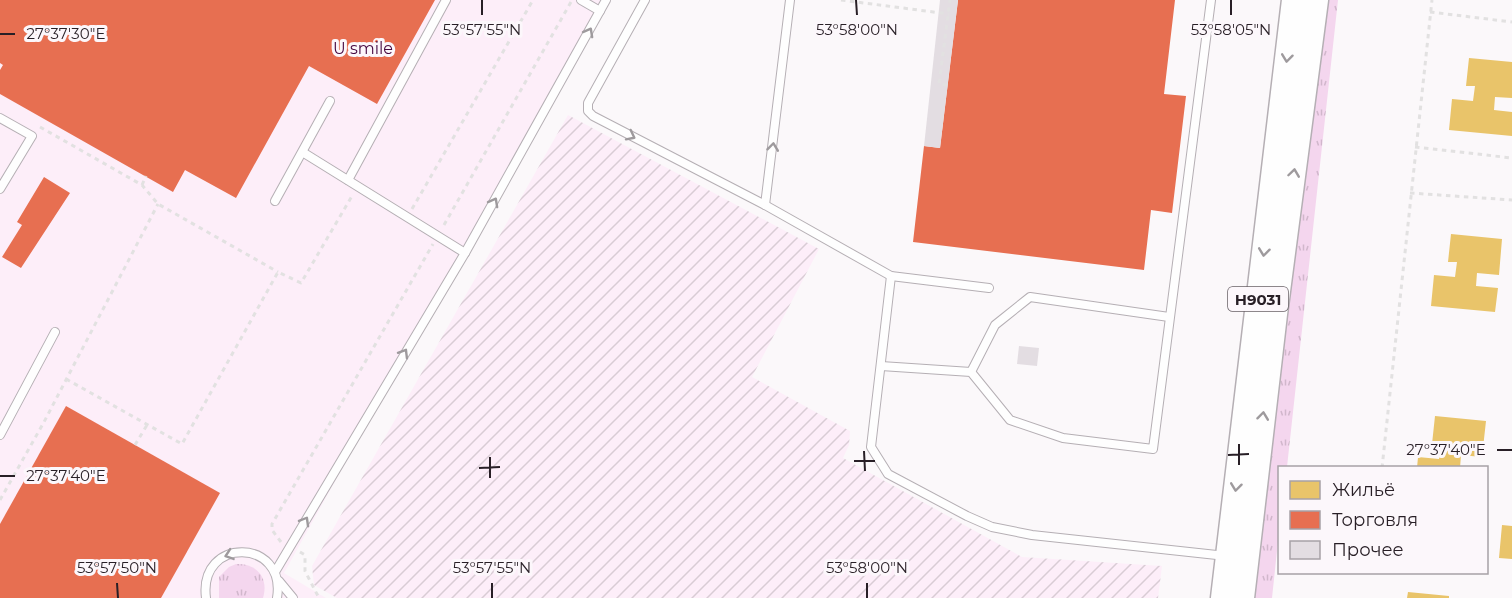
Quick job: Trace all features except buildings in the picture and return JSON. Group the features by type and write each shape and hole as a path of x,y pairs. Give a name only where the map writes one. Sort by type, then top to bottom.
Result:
{"main road":[{"name":"Н9031","path":"1242,598 1237,557 1294,0"},
{"name":"Н9031","path":"1223,598 1237,557 1316,0"}],"lane":[{"path":"348,180 446,0"},
{"path":"581,0 600,11"},
{"path":"277,598 277,576 465,253 606,0"},
{"path":"645,0 588,103 588,111 593,116 765,205 891,276 988,288"},
{"path":"765,205 790,0"},
{"path":"881,366 971,372 1010,420 1063,438 1153,449 1211,0"},
{"path":"275,201 330,101"},
{"path":"0,118 32,136 0,189"},
{"path":"303,153 465,253"},
{"path":"891,276 871,447 888,474 992,527 1032,535 1237,557"},
{"path":"971,372 994,326 1030,297 1169,316"},
{"path":"0,435 55,332"},
{"path":"206,598 205,587 209,572 218,560 229,553 253,553 266,560 293,598"}],"path":[{"path":"407,217 533,0"},
{"path":"272,524 572,0"},
{"path":"841,0 949,14"},
{"path":"948,85 939,84 950,0"},
{"path":"1382,466 1432,0"},
{"path":"1430,12 1512,22"},
{"path":"30,122 142,184 158,204 301,283 357,186"},
{"path":"1415,147 1512,158"},
{"path":"142,184 146,176"},
{"path":"1410,193 1512,200"},
{"path":"0,500 158,204"},
{"path":"66,379 182,444 278,272"},
{"path":"135,445 147,425"}],"shaded area":[{"path":"0,0 603,0 284,573 326,598 0,598"},
{"path":"568,115 819,249 752,377 850,431 849,445 843,458 1022,557 1162,566 1158,598 337,598 314,585 312,566"}],"green space":[{"path":"1321,0 1338,0 1287,466 1278,466 1278,541 1272,598 1252,598"},
{"path":"236,564 250,566 260,573 264,584 263,598 219,598 219,577 229,567"}],"park label":[{"name":"U smile","path":"363,48"}]}
